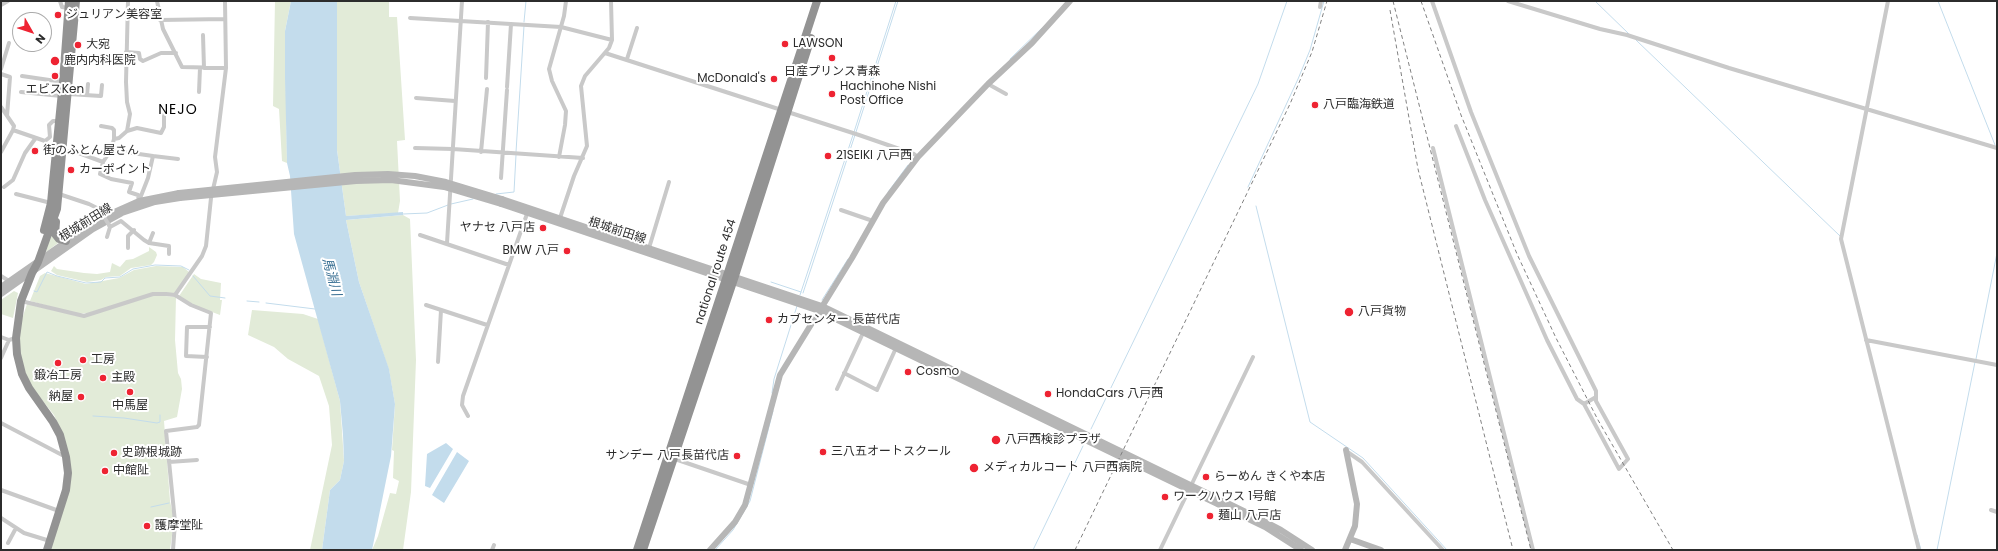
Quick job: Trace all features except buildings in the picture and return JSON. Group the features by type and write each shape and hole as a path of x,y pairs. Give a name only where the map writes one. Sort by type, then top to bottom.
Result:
{"highway":[{"name":"national route 454","path":"643,550 671,458 784,110 817,1"},
{"name":"national route 454","path":"784,110 823,1"},
{"path":"65,95 63,82 72,5"},
{"path":"66,242 59,239 55,234 54,206 72,5"},
{"path":"47,550 66,490 68,473 66,457 60,435 53,422 29,388 22,374 12,339 21,301 59,194 63,151 62,120"},
{"name":"national route 454","path":"637,550 671,458"}],"street":[{"path":"1,5 8,1"},
{"path":"60,1 62,7 72,5"},
{"path":"127,131 130,114 126,95 128,1"},
{"path":"157,1 160,20 182,67 226,68"},
{"path":"175,295 202,256 206,246 211,198 217,172 215,157 226,68 225,1"},
{"path":"447,244 462,1"},
{"path":"559,157 566,111 552,81 549,69 561,27 566,1"},
{"path":"560,218 574,176 583,158 587,140 581,86 585,76 605,53 612,40 611,1"},
{"path":"710,550 728,531 742,511 752,485 780,375 895,186 918,157 988,84 1032,43 1070,1"},
{"path":"1320,7 1321,1"},
{"path":"1432,1 1471,112 1530,256 1596,391 1596,401 1628,459 1619,469 1584,404 1577,399 1548,340 1485,200 1456,126"},
{"path":"1508,1 1600,29 1627,35 1729,68 1997,148"},
{"path":"1888,1 1840,239 1919,550"},
{"path":"410,18 561,27 612,40"},
{"path":"160,20 225,19"},
{"path":"486,78 488,22"},
{"path":"501,178 511,24"},
{"path":"627,59 637,28"},
{"path":"199,92 202,68 203,35"},
{"path":"1,69 9,43"},
{"path":"126,52 139,53 140,59 143,60 161,53 176,53"},
{"path":"605,53 784,110 914,154 918,157"},
{"path":"1,74 10,77 7,116"},
{"path":"22,76 63,82"},
{"path":"87,95 88,84"},
{"path":"988,84 1006,94"},
{"path":"21,92 101,96 102,85"},
{"path":"482,152 487,89"},
{"path":"416,98 455,101"},
{"path":"1,107 14,126 1,152"},
{"path":"114,139 119,138 127,131 137,128 160,133 164,127 164,112"},
{"path":"13,130 35,139 45,141 50,137 49,125 54,121 62,120"},
{"path":"101,126 112,128 114,130 114,139 111,150 103,162 100,174 111,179 132,183 129,192 138,195 140,204"},
{"path":"4,187 13,180 25,154 35,139"},
{"path":"415,148 453,149 583,158"},
{"path":"1433,148 1533,550"},
{"path":"111,150 178,159"},
{"path":"63,151 76,152 103,162"},
{"path":"140,204 153,156"},
{"name":"根城前田線","path":"34,267 66,242 112,213 140,204 180,195 356,180 391,180 444,187 502,202 730,277"},
{"path":"649,248 669,182"},
{"path":"16,194 54,206"},
{"path":"59,194 99,209 110,226"},
{"name":"根城前田線","path":"34,267 93,229 140,204"},
{"path":"841,210 873,221"},
{"path":"468,416 462,404 463,396 528,211"},
{"name":"根城前田線","path":"528,211 560,218 730,277"},
{"path":"107,237 110,226 121,220 149,243 169,246 168,254"},
{"path":"128,248 128,236 134,230"},
{"path":"149,243 153,233"},
{"path":"420,235 509,265"},
{"path":"1,287 34,267"},
{"path":"1,294 34,267"},
{"path":"1,276 9,281"},
{"path":"730,277 821,308 1190,488 1265,527 1301,550"},
{"path":"21,301 84,316 153,294 175,295 191,305 211,313 199,425 197,427 166,431 175,522 173,550"},
{"path":"426,305 488,325"},
{"path":"821,308 863,333 1190,488 1274,526 1312,550"},
{"path":"438,362 441,310"},
{"path":"207,357 186,356 187,327 210,327"},
{"path":"837,389 863,333"},
{"path":"1,337 12,339 1,358"},
{"path":"1866,340 1997,365"},
{"path":"844,373 876,390 896,348"},
{"path":"1160,550 1253,357"},
{"path":"1584,404 1596,396"},
{"path":"1,423 66,457"},
{"path":"1345,550 1355,526 1357,504 1346,450"},
{"path":"1346,450 1362,462 1443,550"},
{"path":"671,458 752,485"},
{"path":"169,462 197,460"},
{"path":"1,490 59,511"},
{"path":"1991,510 1997,512"},
{"path":"1,518 34,537 50,541"},
{"path":"8,543 16,528"},
{"path":"1350,539 1381,550"},
{"path":"492,550 494,545"}],"green space":[{"path":"275,1 291,1 285,31 287,163 282,161 279,109 273,106"},
{"path":"337,1 389,1 389,17 397,17 405,140 397,141 400,201 398,213 346,216 337,150"},
{"path":"403,215 410,219 416,360 411,492 403,550 372,550 378,536 390,493 396,494 399,481 393,478 394,451 392,450 395,404 389,370 359,282 346,220"},
{"path":"51,234 58,243 46,252"},
{"path":"149,247 156,252 157,255 151,265 131,268 120,276 106,277 101,280 87,282 57,275 51,271 54,266 57,269 84,273 97,274 110,272 112,263 120,267 126,260 133,259 149,251"},
{"path":"156,266 183,267 189,272 174,293 157,293 88,313 78,314 30,301 40,276 45,273 86,284 119,278 134,270"},
{"path":"194,274 201,279 221,283 220,300 222,300 220,315 191,304 179,296"},
{"path":"14,291 18,293 13,318 1,314 1,300"},
{"path":"154,295 176,297 175,340 178,373 181,379 182,389 177,417 164,421 170,501 174,520 170,550 50,550 68,494 60,428 54,415 30,385 22,364 19,343 21,322 27,304 78,316"},
{"path":"252,310 303,314 318,319 340,401 344,461 340,480 330,490 322,550 310,550 332,445 329,406 319,376 288,359 274,347 248,335"}],"water":[{"name":"馬淵川","path":"291,1 337,1 337,150 346,216 403,212 403,215 346,220 359,282 389,369 395,404 391,456 372,550 322,550 330,490 340,480 344,461 343,435 340,401 294,234 290,176 287,163 285,78 285,31"},
{"path":"446,443 453,449 430,488 425,486 427,454"},
{"path":"457,452 469,461 444,503 432,495"}],"waterway":[{"path":"524,22 526,1"},
{"path":"854,132 896,1"},
{"path":"856,132 898,1"},
{"path":"1091,429 1258,84 1287,1"},
{"path":"1248,187 1310,50 1324,1"},
{"path":"1595,1 1629,34"},
{"path":"1938,1 1995,145"},
{"path":"516,152 524,26"},
{"path":"1010,59 1042,28"},
{"path":"1636,40 1840,236"},
{"path":"800,295 853,135"},
{"path":"803,293 855,135"},
{"path":"496,194 514,192 516,155"},
{"path":"888,192 908,165"},
{"path":"451,204 473,199"},
{"path":"403,214 427,213 448,205"},
{"path":"1256,206 1310,422 1363,458 1447,550"},
{"path":"1976,359 1997,253"},
{"path":"822,300 848,259"},
{"path":"34,291 37,292 47,272 86,283 101,282 105,278 120,277 133,269 155,265 181,266 189,270"},
{"path":"193,276 210,296 225,298"},
{"path":"771,282 801,292"},
{"path":"247,301 259,302"},
{"path":"266,303 315,309"},
{"path":"772,393 774,379 797,306"},
{"path":"1937,550 1975,362"},
{"path":"715,550 733,530 750,501 773,411"},
{"path":"93,416 124,418 157,423 160,422 160,415"},
{"path":"1033,550 1083,446"},
{"path":"151,507 169,503"},
{"path":"1917,535 1921,550"}],"railway":[{"path":"1075,550 1290,104 1312,52 1327,1"},
{"path":"1393,1 1531,550"},
{"path":"1421,1 1461,115 1517,254 1556,338 1598,420 1673,550"},
{"path":"1390,10 1418,169 1513,550"}],"place":[{"name":"ジュリアン美容室","path":"58,15"},
{"name":"LAWSON","path":"785,44"},
{"name":"大宛","path":"78,45"},
{"name":"日産プリンス青森","path":"832,58"},
{"name":"鹿内内科医院","path":"55,61"},
{"name":"エビスKen","path":"55,76"},
{"name":"McDonald's","path":"774,79"},
{"name":"Hachinohe Nishi Post Office","path":"832,94"},
{"name":"八戸臨海鉄道","path":"1315,105"},
{"name":"街のふとん屋さん","path":"35,151"},
{"name":"21SEIKI 八戸西","path":"828,156"},
{"name":"カーポイント","path":"71,170"},
{"name":"ヤナセ 八戸店","path":"543,228"},
{"name":"BMW 八戸","path":"567,251"},
{"name":"八戸貨物","path":"1349,312"},
{"name":"カブセンター 長苗代店","path":"769,320"},
{"name":"工房","path":"83,360"},
{"name":"鍛冶工房","path":"58,363"},
{"name":"Cosmo","path":"908,372"},
{"name":"主殿","path":"103,378"},
{"name":"中馬屋","path":"130,392"},
{"name":"HondaCars 八戸西","path":"1048,394"},
{"name":"納屋","path":"81,397"},
{"name":"八戸西検診プラザ","path":"996,440"},
{"name":"三八五オートスクール","path":"823,452"},
{"name":"史跡根城跡","path":"114,453"},
{"name":"サンデー 八戸長苗代店","path":"737,456"},
{"name":"メディカルコート 八戸西病院","path":"974,468"},
{"name":"中館阯","path":"105,471"},
{"name":"らーめん きくや本店","path":"1206,477"},
{"name":"ワークハウス 1号館","path":"1165,497"},
{"name":"麺山 八戸店","path":"1210,516"},
{"name":"護摩堂阯","path":"147,526"}],"district":[{"name":"NEJO","path":"178,110"}]}
